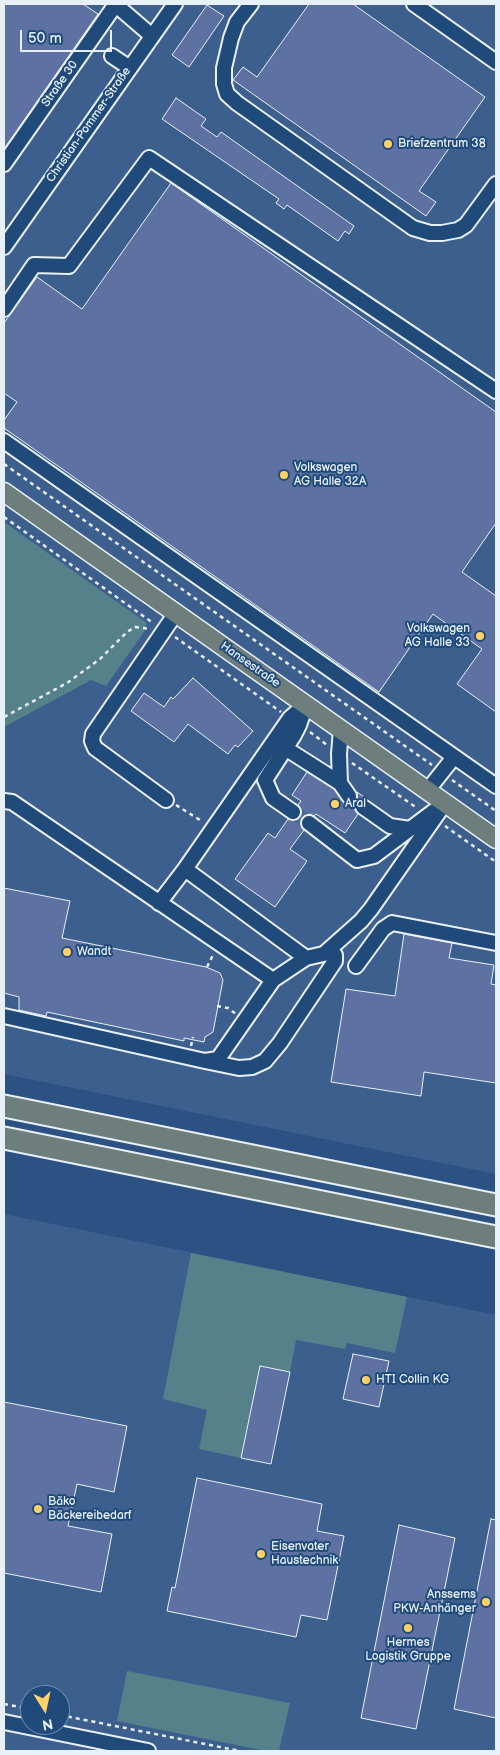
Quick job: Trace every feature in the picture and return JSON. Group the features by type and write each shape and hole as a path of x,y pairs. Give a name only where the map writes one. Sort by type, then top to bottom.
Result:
{"highway":[{"path":"4,1106 496,1205"},
{"path":"4,1138 496,1237"}],"main road":[{"name":"Hansestraße","path":"4,492 496,839"}],"street":[{"path":"116,4 152,36"},
{"name":"Straße 30","path":"4,164 116,4"},
{"name":"Christian-Pommer-Straße","path":"4,247 175,4"},
{"path":"251,4 238,22 231,38 224,68 224,84 227,94 237,103 413,228 430,233 458,230 471,220 496,184"},
{"path":"414,4 496,62"},
{"path":"112,56 130,68"},
{"path":"4,309 34,265 69,266 149,158 496,391"},
{"path":"4,441 496,786"},
{"path":"166,800 95,748 92,741 93,734 176,613"},
{"path":"159,903 212,829 295,722 306,704"},
{"path":"293,812 273,798 265,780 285,748 295,722"},
{"path":"340,783 339,754 341,729"},
{"path":"285,748 340,783 348,796"},
{"path":"428,791 454,757"},
{"path":"4,801 12,802 273,980"},
{"path":"325,953 372,909 431,817 445,803"},
{"path":"364,807 390,826 410,828"},
{"path":"309,824 357,860 374,856 410,828 431,817"},
{"path":"185,869 306,958"},
{"path":"356,966 383,929 392,924 496,943"},
{"path":"4,1016 239,1068 252,1067 265,1061 280,1043 335,961 335,955 332,952 306,958 273,980 218,1059 205,1060"},
{"path":"4,1722 148,1751"}],"path":[{"path":"4,464 496,811"},
{"path":"4,517 163,630 196,651 365,774 496,862"},
{"path":"4,718 68,683 100,659 127,632 135,627 163,630"},
{"path":"166,800 200,819 212,829"},
{"path":"207,967 211,958"},
{"path":"217,1006 228,1008"},
{"path":"4,1704 20,1707"},
{"path":"70,1717 240,1751"}],"shaded area":[{"path":"4,4 496,4 496,1174 4,1074"},
{"path":"4,1214 496,1315 496,1751 4,1751"}],"green space":[{"path":"4,522 147,623 144,632 106,686 91,680 4,727"},
{"path":"191,1253 407,1297 395,1353 347,1343 345,1349 296,1340 290,1372 260,1367 241,1458 199,1449 207,1410 163,1399"},
{"path":"127,1671 290,1703 279,1751 266,1751 117,1721"}],"building":[{"path":"4,4 83,4 98,14 4,149"},
{"name":"Briefzentrum 38","path":"309,4 353,4 485,97 419,191 436,202 426,216 233,80 243,67 257,77"},
{"path":"207,5 224,16 189,67 172,55"},
{"path":"176,98 206,119 201,126 217,137 221,132 354,226 349,234 345,231 338,241 287,205 284,209 276,203 279,199 162,119"},
{"name":"Volkswagen AG Halle 32A","path":"171,183 496,412 496,523 462,572 496,596 496,712 457,684 482,649 433,614 379,692 4,428 4,420 17,402 4,393 4,323 37,277 82,309"},
{"path":"193,678 253,731 238,747 235,745 228,754 188,724 174,742 131,711 144,693 164,707 171,697 173,699"},
{"path":"307,772 334,789 346,804 354,803 357,799 357,792 367,799 360,799 356,802 355,810 358,814 345,833 316,814 314,816 310,814 302,817 300,822 304,830 290,849 307,861 275,907 235,879 268,833 275,838 288,819 296,820 300,817 301,809 298,805 301,801 292,795"},
{"name":"Wandt","path":"4,888 70,901 62,938 206,967 220,973 223,980 213,1032 205,1037 204,1042 184,1038 184,1041 47,1012 46,1016 19,1010 19,997 4,993"},
{"path":"404,934 452,943 449,958 494,965 491,984 496,985 496,1083 424,1072 421,1096 331,1082 346,989 395,996"},
{"name":"HTI Collin KG","path":"353,1354 389,1361 379,1407 343,1399"},
{"path":"260,1366 290,1372 271,1464 241,1458"},
{"name":"Bäko Bäckereibedarf","path":"4,1402 127,1426 114,1492 77,1484 68,1526 112,1534 101,1592 4,1573"},
{"name":"Eisenvater Haustechnik","path":"197,1478 322,1504 317,1531 344,1536 327,1620 301,1615 296,1637 167,1611 172,1587 175,1588"},
{"name":"Anssems PKW-Anhänger","path":"491,1519 496,1520 496,1718 454,1709"},
{"name":"Hermes Logistik Gruppe","path":"399,1525 455,1538 416,1729 361,1718"}],"tunnel":[{"path":"293,812 309,823"}],"place":[{"name":"Briefzentrum 38","path":"388,144"},
{"name":"Volkswagen AG Halle 32A","path":"284,475"},
{"name":"Volkswagen AG Halle 33","path":"480,636"},
{"name":"Aral","path":"335,804"},
{"name":"Wandt","path":"67,952"},
{"name":"HTI Collin KG","path":"366,1380"},
{"name":"Bäko Bäckereibedarf","path":"38,1509"},
{"name":"Eisenvater Haustechnik","path":"261,1554"},
{"name":"Anssems PKW-Anhänger","path":"486,1602"},
{"name":"Hermes Logistik Gruppe","path":"408,1628"}]}
